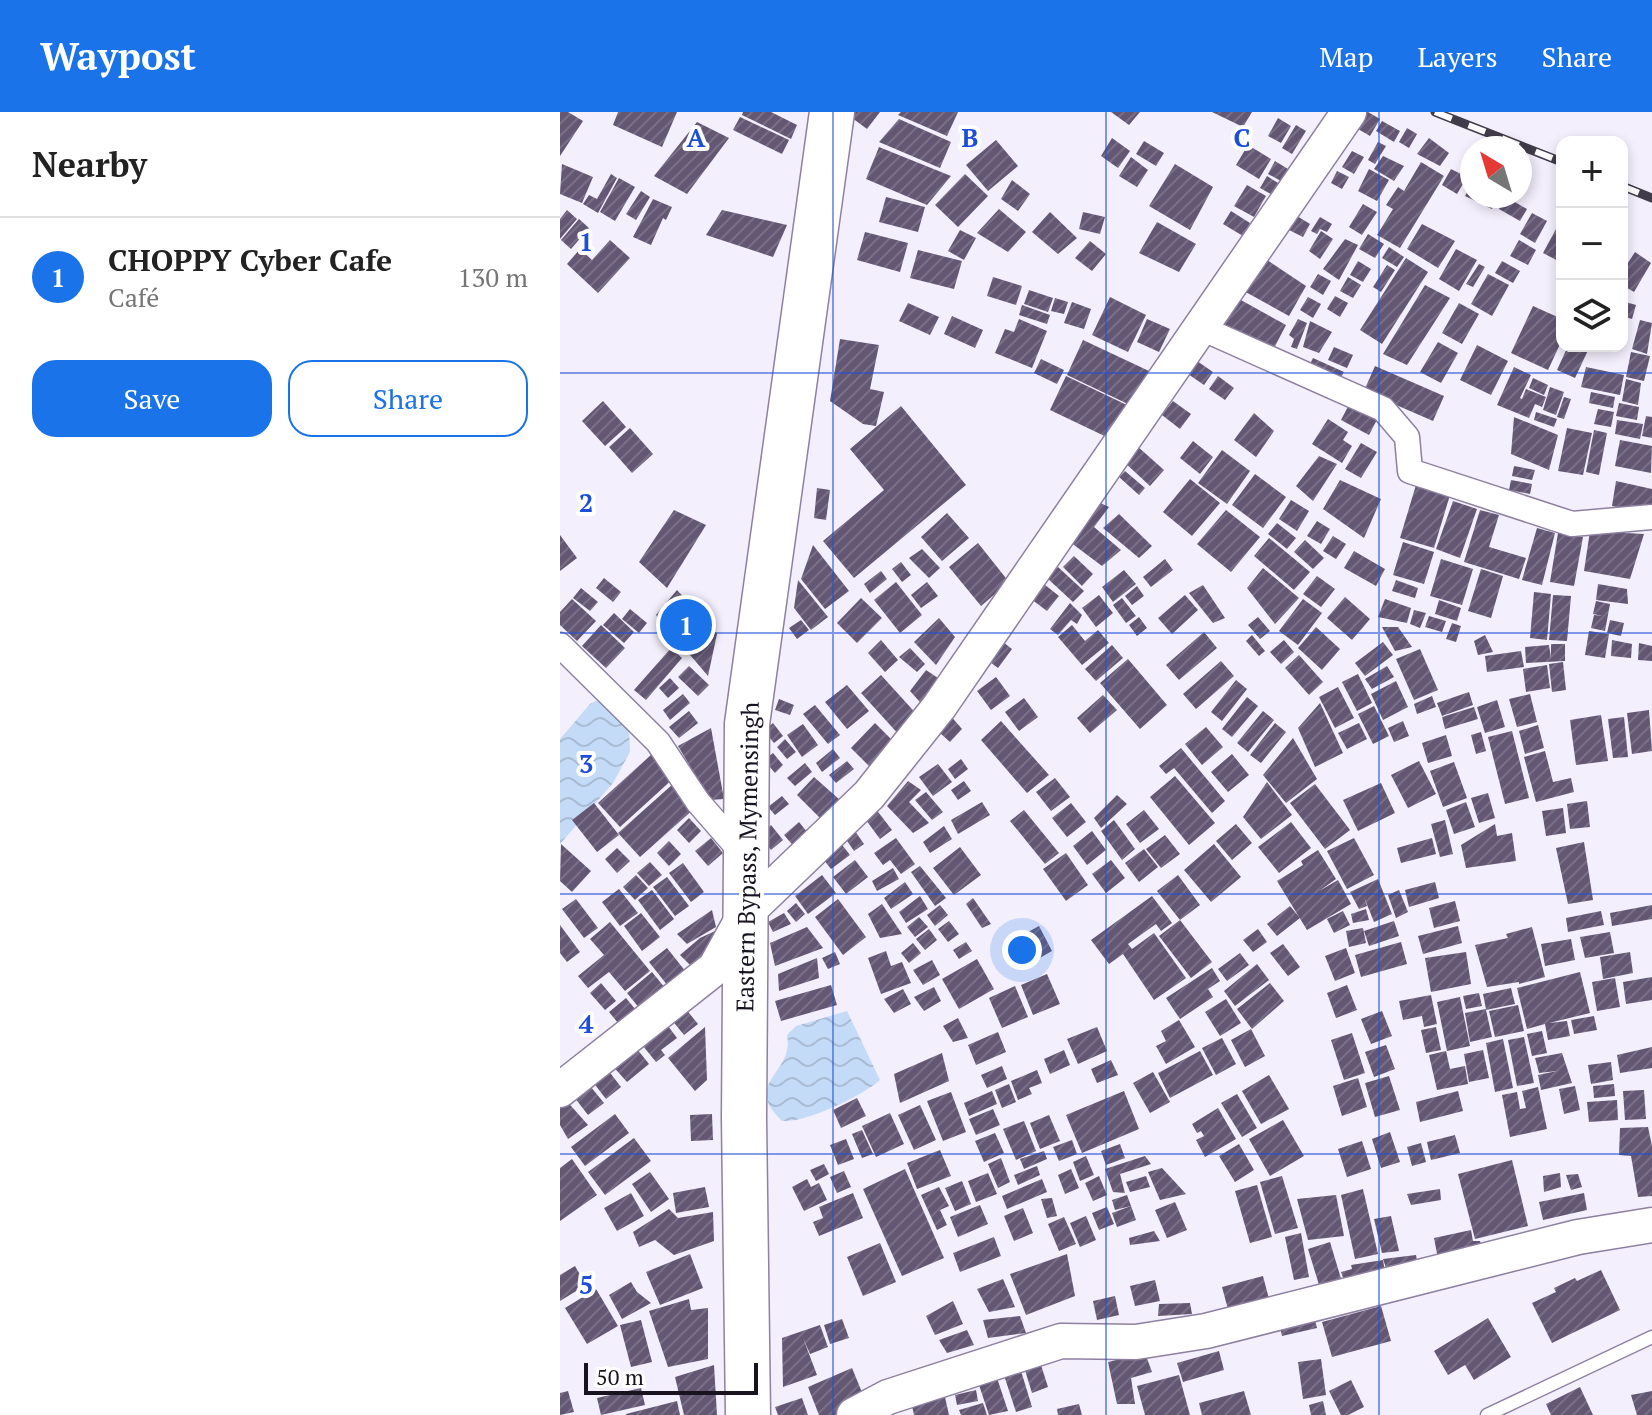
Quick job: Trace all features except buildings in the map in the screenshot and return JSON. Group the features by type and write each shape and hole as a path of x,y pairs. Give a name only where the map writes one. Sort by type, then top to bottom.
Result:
{"highway":[{"name":"Eastern Bypass, Mymensingh","path":"748,1415 747,724 832,112"}],"street":[{"path":"560,1090 715,968 745,914 869,795 939,707 1349,112"},
{"path":"1199,327 1383,409 1407,437 1410,471 1572,524 1652,517"},
{"path":"560,645 658,742 698,802 745,856"},
{"path":"854,1415 888,1397 1061,1341 1136,1342 1206,1331 1578,1237 1652,1225"}],"lane":[{"path":"1487,1415 1652,1337"}],"water":[{"path":"602,698 629,727 630,752 613,783 560,844 560,739 590,704"},
{"path":"847,1011 880,1080 833,1107 805,1118 782,1121 771,1108 767,1097 772,1078 784,1059 787,1035 796,1026"}],"railway":[{"path":"1435,112 1556,160"},
{"path":"1628,188 1652,198"}],"place":[{"name":"CHOPPY Cyber Cafe","path":"686,625"}]}
